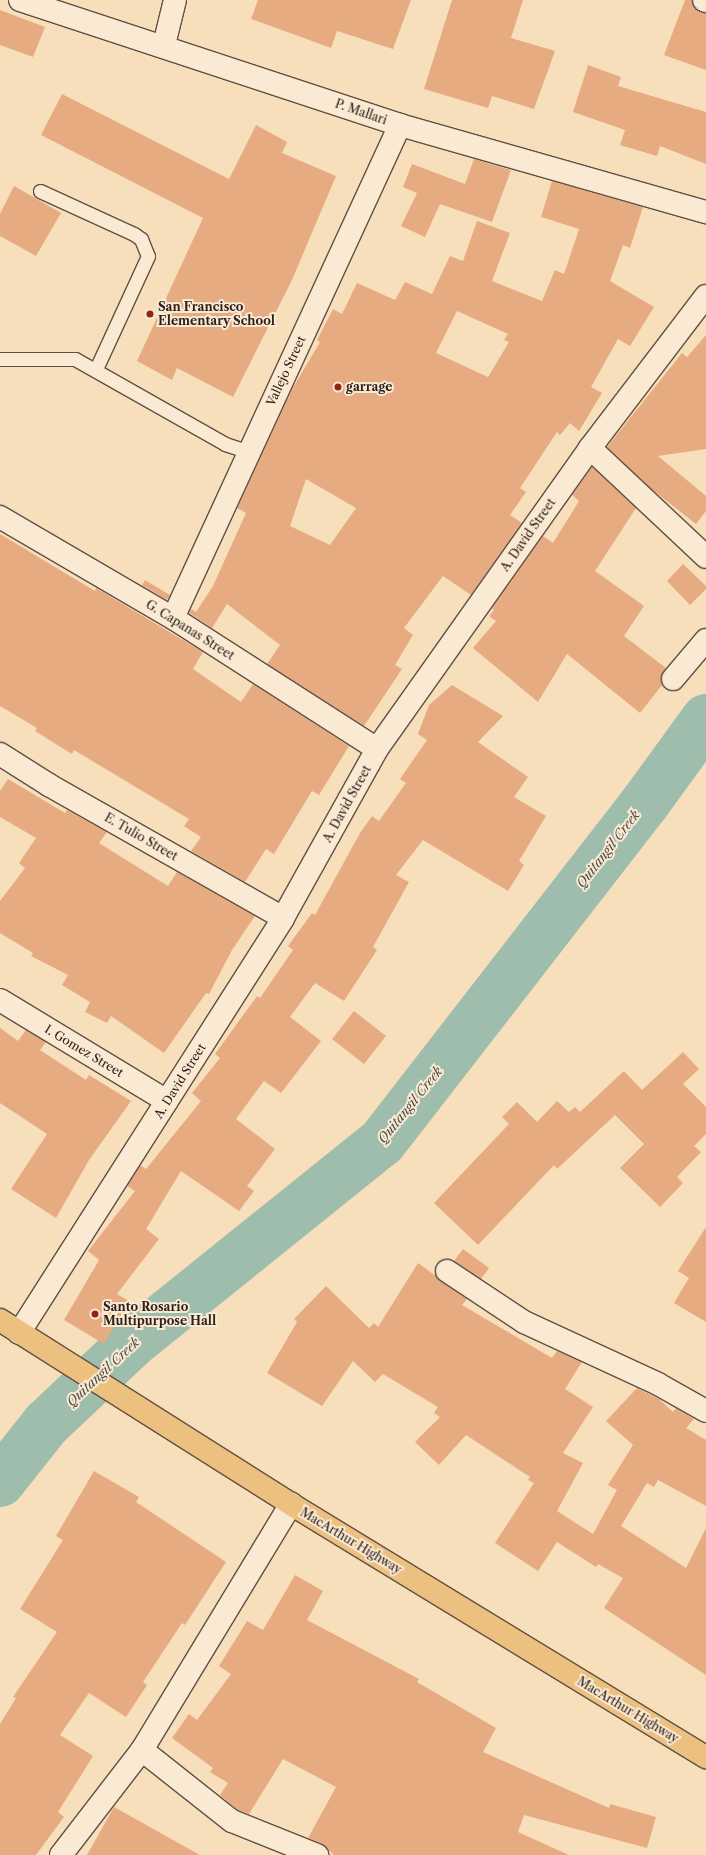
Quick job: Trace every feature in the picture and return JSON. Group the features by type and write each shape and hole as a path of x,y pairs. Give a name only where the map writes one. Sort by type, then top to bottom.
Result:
{"highway":[{"name":"MacArthur Highway","path":"0,1320 59,1359 291,1504 706,1757"}],"street":[{"name":"P. Mallari","path":"20,0 164,45 400,125 706,212"},
{"path":"164,45 175,0"},
{"name":"Vallejo Street","path":"173,618 400,125"},
{"name":"A. David Street","path":"20,1333 283,918 377,750 590,448 706,296"},
{"path":"590,448 706,557"},
{"name":"G. Capanas Street","path":"0,517 173,618 377,750"},
{"path":"673,679 706,640"},
{"name":"E. Tulio Street","path":"0,754 49,785 283,918"},
{"name":"I. Gomez Street","path":"0,1000 168,1101"},
{"path":"447,1271 524,1322 658,1384 706,1411"},
{"path":"61,1855 142,1750 291,1504"},
{"path":"142,1750 232,1821 317,1855"}],"lane":[{"path":"40,191 134,234 140,239 148,256 96,369"},
{"path":"0,359 75,359 96,369 225,444 249,452"}],"building":[{"path":"258,0 411,0 393,49 337,31 331,48 251,19"},
{"path":"452,0 523,0 511,38 555,51 534,109 492,96 488,108 424,89"},
{"path":"685,0 692,0 694,7 706,13 706,70 664,55"},
{"path":"0,10 45,27 33,57 0,45"},
{"path":"588,65 621,77 618,86 706,112 706,164 660,146 657,156 620,145 625,130 573,112"},
{"path":"62,94 229,179 256,125 287,142 282,153 336,176 292,280 233,397 177,368 172,380 137,361 203,218 41,135"},
{"path":"474,159 511,170 492,222 440,204 425,237 401,226 417,193 403,187 412,164 465,184"},
{"path":"552,181 643,207 630,248 623,245 610,281 654,307 630,346 618,339 591,387 602,393 579,431 570,423 560,435 557,432 520,488 526,492 510,515 522,523 471,595 443,576 404,628 413,635 395,665 402,669 364,726 267,664 280,645 227,604 212,628 189,613 191,609 196,612 213,586 246,513 237,508 291,391 320,342 317,340 333,309 342,314 357,283 395,300 405,282 432,294 450,256 463,261 477,221 510,233 492,281 542,301 555,270 564,274 579,229 541,217","holes":["457,311 508,334 504,340 509,342 488,377 436,353","306,479 356,508 330,545 290,526"]},
{"path":"14,186 61,213 36,256 0,236 0,214"},
{"path":"706,335 706,449 658,456 706,496 706,511 696,524 650,488 607,447 682,353 687,357"},
{"path":"592,467 636,508 595,571 644,606 624,636 666,668 661,676 662,685 640,713 567,654 538,702 473,648 496,621 489,616 494,610 492,608 543,536 553,543 579,501 572,495"},
{"path":"0,534 95,591 96,588 203,652 193,669 241,702 253,684 349,746 319,795 312,791 274,854 266,849 245,882 191,851 201,837 184,826 189,819 74,750 72,754 35,731 37,728 0,706"},
{"path":"683,564 706,586 706,589 690,605 667,581"},
{"path":"145,580 170,595 167,600 142,585"},
{"path":"452,685 503,716 478,742 528,777 514,797 546,816 519,861 524,865 508,891 423,840 396,875 409,882 373,947 377,950 344,1001 315,983 290,1017 321,1041 281,1093 264,1081 236,1119 275,1149 247,1186 254,1191 239,1211 181,1171 146,1229 159,1239 117,1294 129,1301 104,1344 64,1320 99,1260 88,1251 135,1191 127,1186 140,1165 146,1169 201,1101 192,1093 220,1058 215,1054 257,996 260,998 293,950 288,946 312,913 315,915 360,833 372,816 379,821 406,783 400,779 427,740 418,734 429,705"},
{"path":"8,779 65,813 67,810 107,832 99,843 168,886 177,872 255,916 232,950 209,994 206,993 164,1053 111,1016 107,1023 85,1012 90,1002 62,985 68,975 31,956 33,953 0,933 0,901 25,868 19,863 36,838 0,817 0,791"},
{"path":"354,1011 386,1036 364,1064 332,1039"},
{"path":"0,1028 18,1041 26,1030 46,1042 40,1050 86,1080 89,1075 131,1101 89,1160 56,1218 11,1189 47,1134 0,1103"},
{"path":"683,1052 699,1069 683,1084 706,1107 706,1134 694,1146 701,1152 677,1177 683,1183 660,1207 620,1168 644,1144 615,1115 557,1169 554,1165 478,1245 434,1203 509,1124 502,1117 517,1102 537,1122 557,1101 569,1112 575,1107 580,1112 624,1071 642,1090"},
{"path":"706,1227 706,1322 674,1303 689,1278 678,1271"},
{"path":"463,1249 489,1268 481,1279 454,1261"},
{"path":"418,1263 467,1299 462,1305 552,1358 557,1351 582,1362 565,1389 593,1407 563,1453 583,1463 557,1511 593,1534 617,1490 608,1485 633,1445 606,1421 637,1388 659,1399 673,1412 676,1408 694,1419 686,1428 706,1440 706,1506 658,1480 654,1487 647,1483 621,1526 686,1568 706,1528 706,1675 604,1608 623,1578 598,1564 596,1567 557,1542 538,1571 495,1543 534,1483 528,1480 530,1477 466,1435 439,1465 415,1442 440,1417 434,1413 438,1407 383,1374 375,1382 353,1361 322,1406 267,1373 297,1322 294,1319 326,1286 369,1328 374,1323 378,1327"},
{"path":"94,1471 139,1497 136,1502 226,1562 185,1625 182,1623 143,1682 147,1685 126,1717 89,1693 60,1735 93,1756 58,1812 64,1817 36,1855 0,1855 0,1724 16,1698 13,1697 57,1632 20,1609 63,1540 56,1536"},
{"path":"295,1575 323,1591 307,1620 419,1679 417,1682 496,1728 483,1752 609,1808 610,1804 656,1817 647,1848 524,1815 518,1832 569,1855 334,1855 322,1844 308,1838 336,1787 283,1759 249,1814 238,1810 220,1795 228,1783 210,1772 213,1768 172,1738 189,1714 197,1720 231,1674 219,1666 247,1621 263,1630"},
{"path":"114,1807 200,1855 87,1855"}],"waterway":[{"name":"Quitangil Creek","path":"0,1482 46,1424 133,1342 382,1142 645,803 706,719"}],"place":[{"name":"San Francisco Elementary School","path":"150,314"},
{"name":"garrage","path":"338,387"},
{"name":"Santo Rosario Multipurpose Hall","path":"95,1314"}]}
